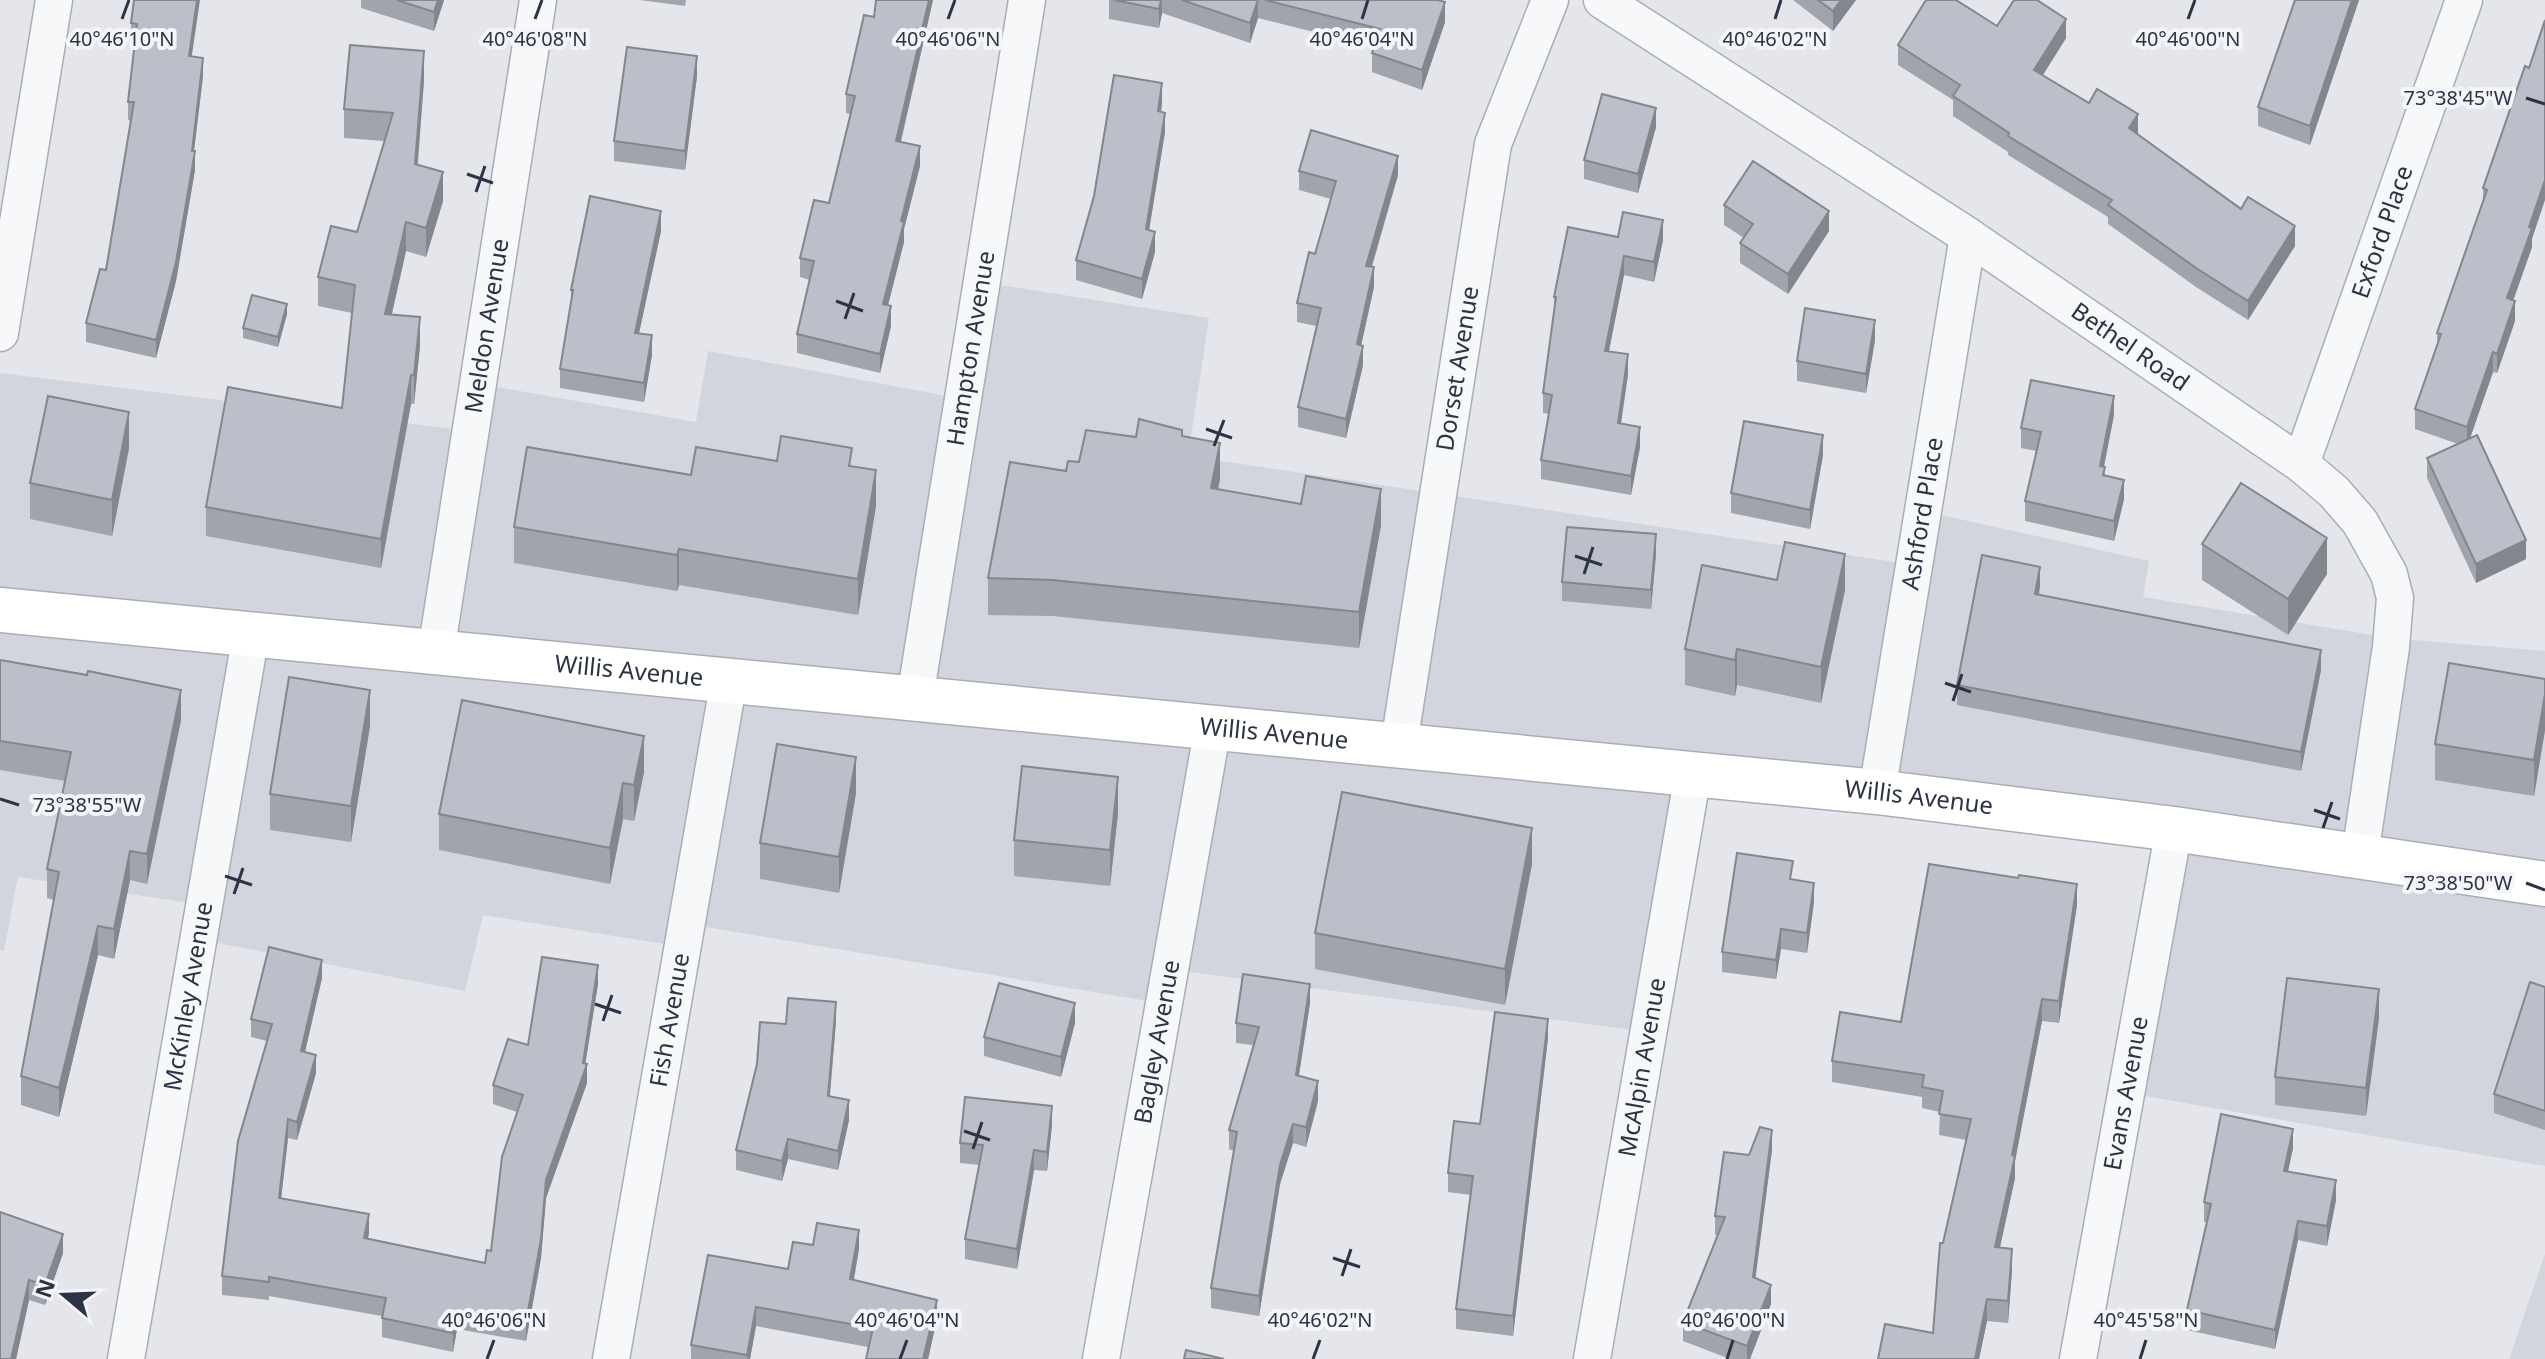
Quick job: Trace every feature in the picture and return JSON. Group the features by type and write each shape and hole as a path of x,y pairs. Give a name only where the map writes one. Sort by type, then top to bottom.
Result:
{"main road":[{"name":"Willis Avenue","path":"0,610 1877,792 2174,829 2545,884"}],"street":[{"path":"0,333 54,0"},
{"name":"Meldon Avenue","path":"436,652 538,0"},
{"name":"Hampton Avenue","path":"915,698 1027,0"},
{"name":"Dorset Avenue","path":"1399,744 1493,144 1550,0"},
{"name":"Bethel Road","path":"1602,0 1968,236 2301,464 2334,492 2360,522 2389,574 2395,598 2390,657 2360,855"},
{"name":"Exford Place","path":"2301,464 2464,0"},
{"name":"Ashford Place","path":"1877,792 1968,236"},
{"name":"McKinley Avenue","path":"126,1359 251,634"},
{"name":"Fish Avenue","path":"611,1359 729,680"},
{"name":"Bagley Avenue","path":"1101,1359 1213,727"},
{"name":"McAlpin Avenue","path":"1592,1359 1693,774"},
{"name":"Evans Avenue","path":"2078,1359 2174,829"}],"shaded area":[{"path":"987,283 1209,318 1188,456 1914,565 1923,511 2149,561 2143,597 2390,638 2545,651 2545,1166 2128,1093 2174,829 1694,774 1649,1032 1166,969 1160,1003 688,924 683,947 483,915 465,991 197,939 203,905 18,877 4,951 0,950 0,373 470,431 480,384 696,422 708,351 963,399"},
{"path":"2545,1254 2545,1359 2509,1359"}],"building":[{"path":"134,0 197,0 189,56 203,58 192,151 195,151 176,262 156,340 86,323 100,269 106,270 134,102 128,102 137,24 131,23"},
{"path":"397,0 438,0 434,12"},
{"path":"876,0 929,0 896,141 920,146 883,304 891,306 880,354 797,334 814,261 800,258 814,200 829,203 855,96 846,94 864,15 874,17"},
{"path":"1114,0 1161,0 1159,9"},
{"path":"1182,0 1258,0 1250,23"},
{"path":"1265,0 1445,2 1422,70 1372,53 1380,29"},
{"path":"1818,0 1841,0 1833,11"},
{"path":"1926,0 1956,0 1997,26 2014,0 2037,0 2066,19 2034,70 2089,103 2097,89 2138,114 2129,128 2241,209 2248,197 2295,226 2248,301 2108,205 2112,200 2008,136 2009,133 1953,96 1960,85 1898,45"},
{"path":"2295,0 2352,0 2310,126 2258,107"},
{"path":"2545,20 2545,180 2507,298 2515,301 2497,354 2493,352 2467,427 2415,409 2441,334 2437,333 2487,190 2483,188 2525,66 2529,68"},
{"path":"350,45 424,51 415,164 443,172 426,228 406,222 385,314 420,317 414,375 411,375 381,539 206,507 228,387 342,408 355,285 318,277 331,226 357,232 393,113 344,109"},
{"path":"627,47 697,56 685,151 614,141"},
{"path":"1114,75 1162,83 1158,111 1165,113 1146,229 1155,232 1142,279 1076,260 1094,196"},
{"path":"1602,94 1656,108 1638,174 1584,160"},
{"path":"1311,130 1398,156 1366,266 1374,267 1357,344 1363,346 1346,419 1298,407 1321,308 1297,303 1309,252 1315,254 1336,181 1299,171"},
{"path":"1753,161 1829,211 1788,274 1740,243 1753,224 1724,205"},
{"path":"590,196 661,211 635,333 652,335 644,383 560,369 571,290"},
{"path":"1623,212 1663,220 1654,262 1624,256 1605,351 1628,354 1618,423 1640,427 1631,476 1541,460 1552,395 1543,393 1554,297 1568,227 1618,237"},
{"path":"252,295 287,304 278,337 243,328"},
{"path":"1805,308 1875,320 1866,374 1797,361"},
{"path":"2031,380 2114,396 2100,466 2105,467 2103,475 2124,480 2114,521 2025,501 2041,432 2021,428"},
{"path":"48,396 129,412 112,500 30,483"},
{"path":"1139,419 1182,430 1182,436 1220,443 1211,488 1301,504 1306,476 1381,489 1359,612 1053,580 988,578 1010,462 1066,471 1068,461 1079,462 1086,430 1136,437"},
{"path":"1744,421 1823,435 1810,510 1731,493"},
{"path":"2477,435 2526,540 2476,564 2427,458"},
{"path":"781,436 852,448 849,466 876,470 858,579 679,549 677,555 514,527 527,447 691,475 696,447 777,461"},
{"path":"2241,483 2327,538 2288,599 2202,544"},
{"path":"1567,527 1656,534 1651,590 1562,582"},
{"path":"1785,542 1845,554 1821,667 1737,649 1735,660 1685,649 1702,565 1777,580"},
{"path":"1982,555 2040,567 2035,594 2321,650 2301,752 1957,685"},
{"path":"0,660 87,675 88,671 181,690 147,854 130,851 114,929 98,926 59,1088 21,1076 59,872 47,869 71,752 0,741"},
{"path":"2449,663 2545,679 2534,760 2435,744"},
{"path":"289,677 370,690 351,806 270,794"},
{"path":"462,700 644,736 634,785 623,783 610,848 439,814"},
{"path":"777,744 856,757 839,857 760,843"},
{"path":"1022,766 1118,777 1110,850 1014,840"},
{"path":"1342,792 1532,828 1505,969 1315,933"},
{"path":"1737,853 1793,861 1790,879 1814,883 1807,933 1781,929 1776,960 1722,952"},
{"path":"1929,864 2077,884 2059,1001 2042,999 2012,1155 2015,1156 1995,1247 2012,1249 2008,1301 1987,1299 1975,1359 1878,1359 1885,1324 1933,1333 1940,1243 1943,1243 1971,1119 1939,1114 1943,1091 1922,1087 1924,1075 1832,1061 1840,1012 1901,1022"},
{"path":"269,947 322,960 301,1051 316,1055 297,1122 288,1119 279,1198 369,1214 364,1238 485,1263 487,1250 491,1251 502,1157 523,1095 493,1085 508,1039 528,1045 542,957 598,965 583,1063 587,1064 546,1180 541,1239 526,1322 457,1310 453,1333 382,1318 386,1298 269,1277 269,1282 222,1276 238,1141 272,1024 251,1019"},
{"path":"1243,974 1310,984 1296,1075 1318,1081 1306,1127 1293,1124 1280,1165 1259,1296 1211,1288 1237,1132 1229,1130 1259,1027 1236,1023"},
{"path":"2287,978 2379,989 2366,1088 2275,1077"},
{"path":"2530,982 2545,987 2545,1111 2494,1094"},
{"path":"999,983 1075,1003 1061,1057 984,1037"},
{"path":"788,998 836,1002 828,1096 849,1100 838,1151 788,1139 782,1161 736,1150 757,1064 760,1022 786,1024"},
{"path":"1495,1012 1548,1019 1513,1316 1456,1309 1473,1176 1448,1173 1454,1121 1480,1124"},
{"path":"965,1097 1052,1106 1047,1152 1034,1150 1017,1249 965,1239 983,1145 960,1143"},
{"path":"2221,1114 2293,1129 2284,1171 2336,1180 2327,1226 2298,1221 2275,1330 2187,1310 2211,1204 2204,1202"},
{"path":"1760,1127 1772,1130 1753,1277 1771,1285 1747,1346 1683,1322 1725,1217 1715,1216 1724,1152 1749,1155"},
{"path":"0,1212 63,1234 45,1285 29,1280 11,1359 0,1359"},
{"path":"817,1223 859,1230 850,1279 937,1300 923,1359 866,1359 873,1328 756,1307 747,1355 691,1345 708,1255 788,1269 793,1242 813,1245"},
{"path":"1186,1350 1224,1359 1184,1359"}]}
